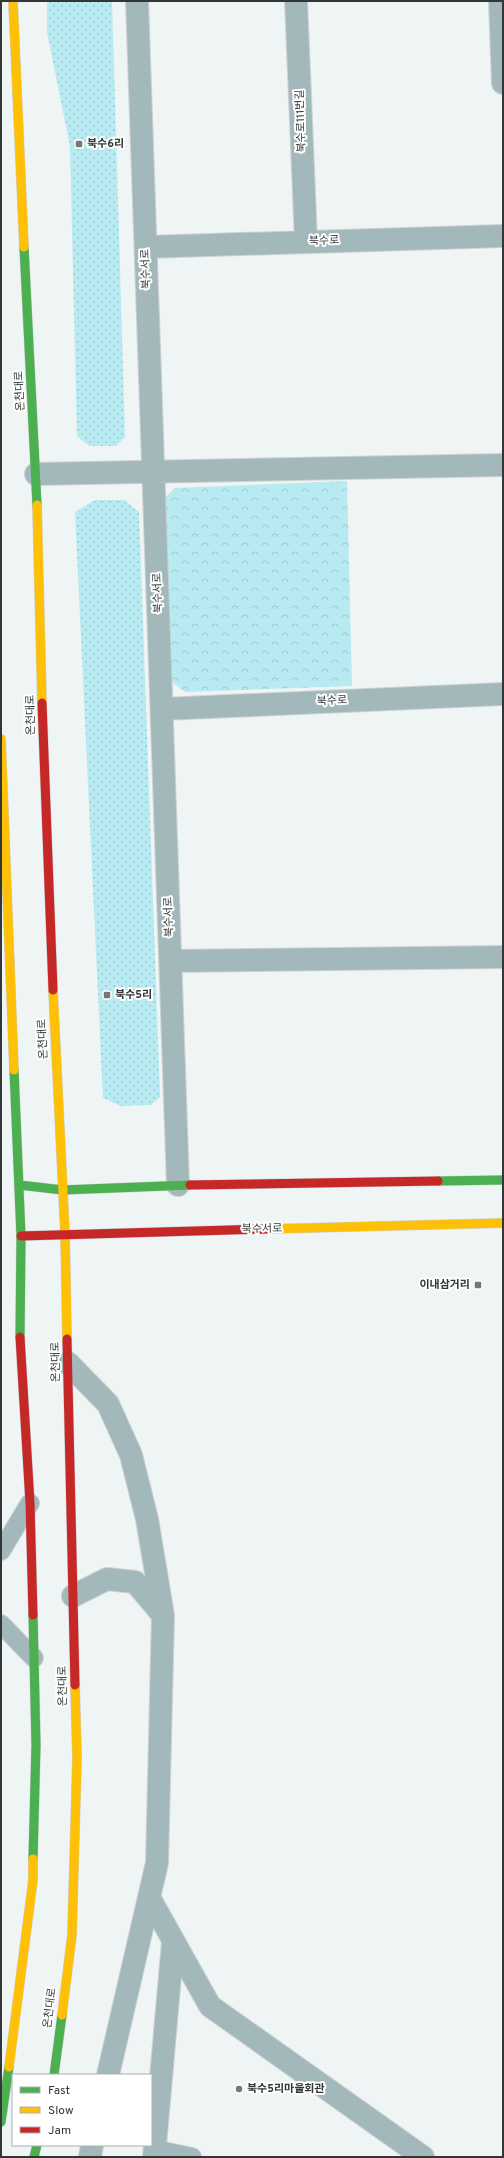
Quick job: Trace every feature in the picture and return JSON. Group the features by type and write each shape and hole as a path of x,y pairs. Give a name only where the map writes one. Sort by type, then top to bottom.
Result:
{"street":[{"name":"온천대로","path":"13,1 15,73 36,474 46,862 63,1190 73,1596 76,1759 72,1935 54,2074"},
{"name":"북수서로","path":"137,1 178,1184"},
{"name":"북수로111번길","path":"296,1 306,242"},
{"path":"500,1 503,83"},
{"name":"북수로","path":"146,247 503,236"},
{"path":"36,474 503,465"},
{"name":"북수로","path":"162,709 503,694"},
{"path":"1,739 21,1236 19,1326 30,1503 36,1745 33,1880 17,2013 1,2122"},
{"path":"170,962 503,957"},
{"path":"19,1185 63,1190 178,1184 503,1180"},
{"name":"북수서로","path":"21,1236 64,1233 503,1223"},
{"path":"68,1363 108,1404 131,1455 147,1519 162,1615 157,1863 108,2074"},
{"path":"73,1596 107,1579 135,1582 162,1615"},
{"path":"148,1898 210,2006 423,2157"},
{"path":"154,2153 173,1942"},
{"path":"34,2157 37,2146"},
{"path":"90,2157 92,2146"}],"lane":[{"path":"1,1551 30,1503"},
{"path":"1,1624 34,1658"},
{"path":"154,2153 192,2157"}],"green space":[{"path":"47,1 112,1 125,437 116,446 89,446 77,436 70,146 47,32"},
{"path":"347,481 352,686 185,692 171,681 164,499 175,488"},
{"path":"95,500 124,500 139,512 160,1097 151,1105 121,1106 103,1098 75,512"}],"traffic: fast":[{"path":"24,247 37,505"},
{"path":"14,1070 21,1236 20,1337"},
{"path":"438,1181 503,1180"},
{"path":"19,1185 63,1190 190,1185"},
{"path":"33,1615 36,1745 33,1859"},
{"path":"54,2074 62,2015"},
{"path":"1,2122 9,2067"},
{"path":"34,2157 37,2146"}],"traffic: slow":[{"path":"13,1 24,247"},
{"path":"37,505 42,703"},
{"path":"1,739 14,1070"},
{"path":"53,990 65,1233 67,1339"},
{"path":"266,1229 503,1223"},
{"path":"62,2015 72,1935 77,1759 75,1685"},
{"path":"9,2067 33,1880 33,1859"}],"traffic: jam":[{"path":"42,703 53,990"},
{"path":"190,1185 438,1181"},
{"path":"21,1236 266,1229"},
{"path":"20,1337 30,1503 33,1615"},
{"path":"67,1339 75,1685"}],"place":[{"name":"북수6리","path":"79,144"},
{"name":"북수5리","path":"107,995"},
{"name":"이내삼거리","path":"478,1285"},
{"name":"북수5리마을회관","path":"239,2089"}]}
